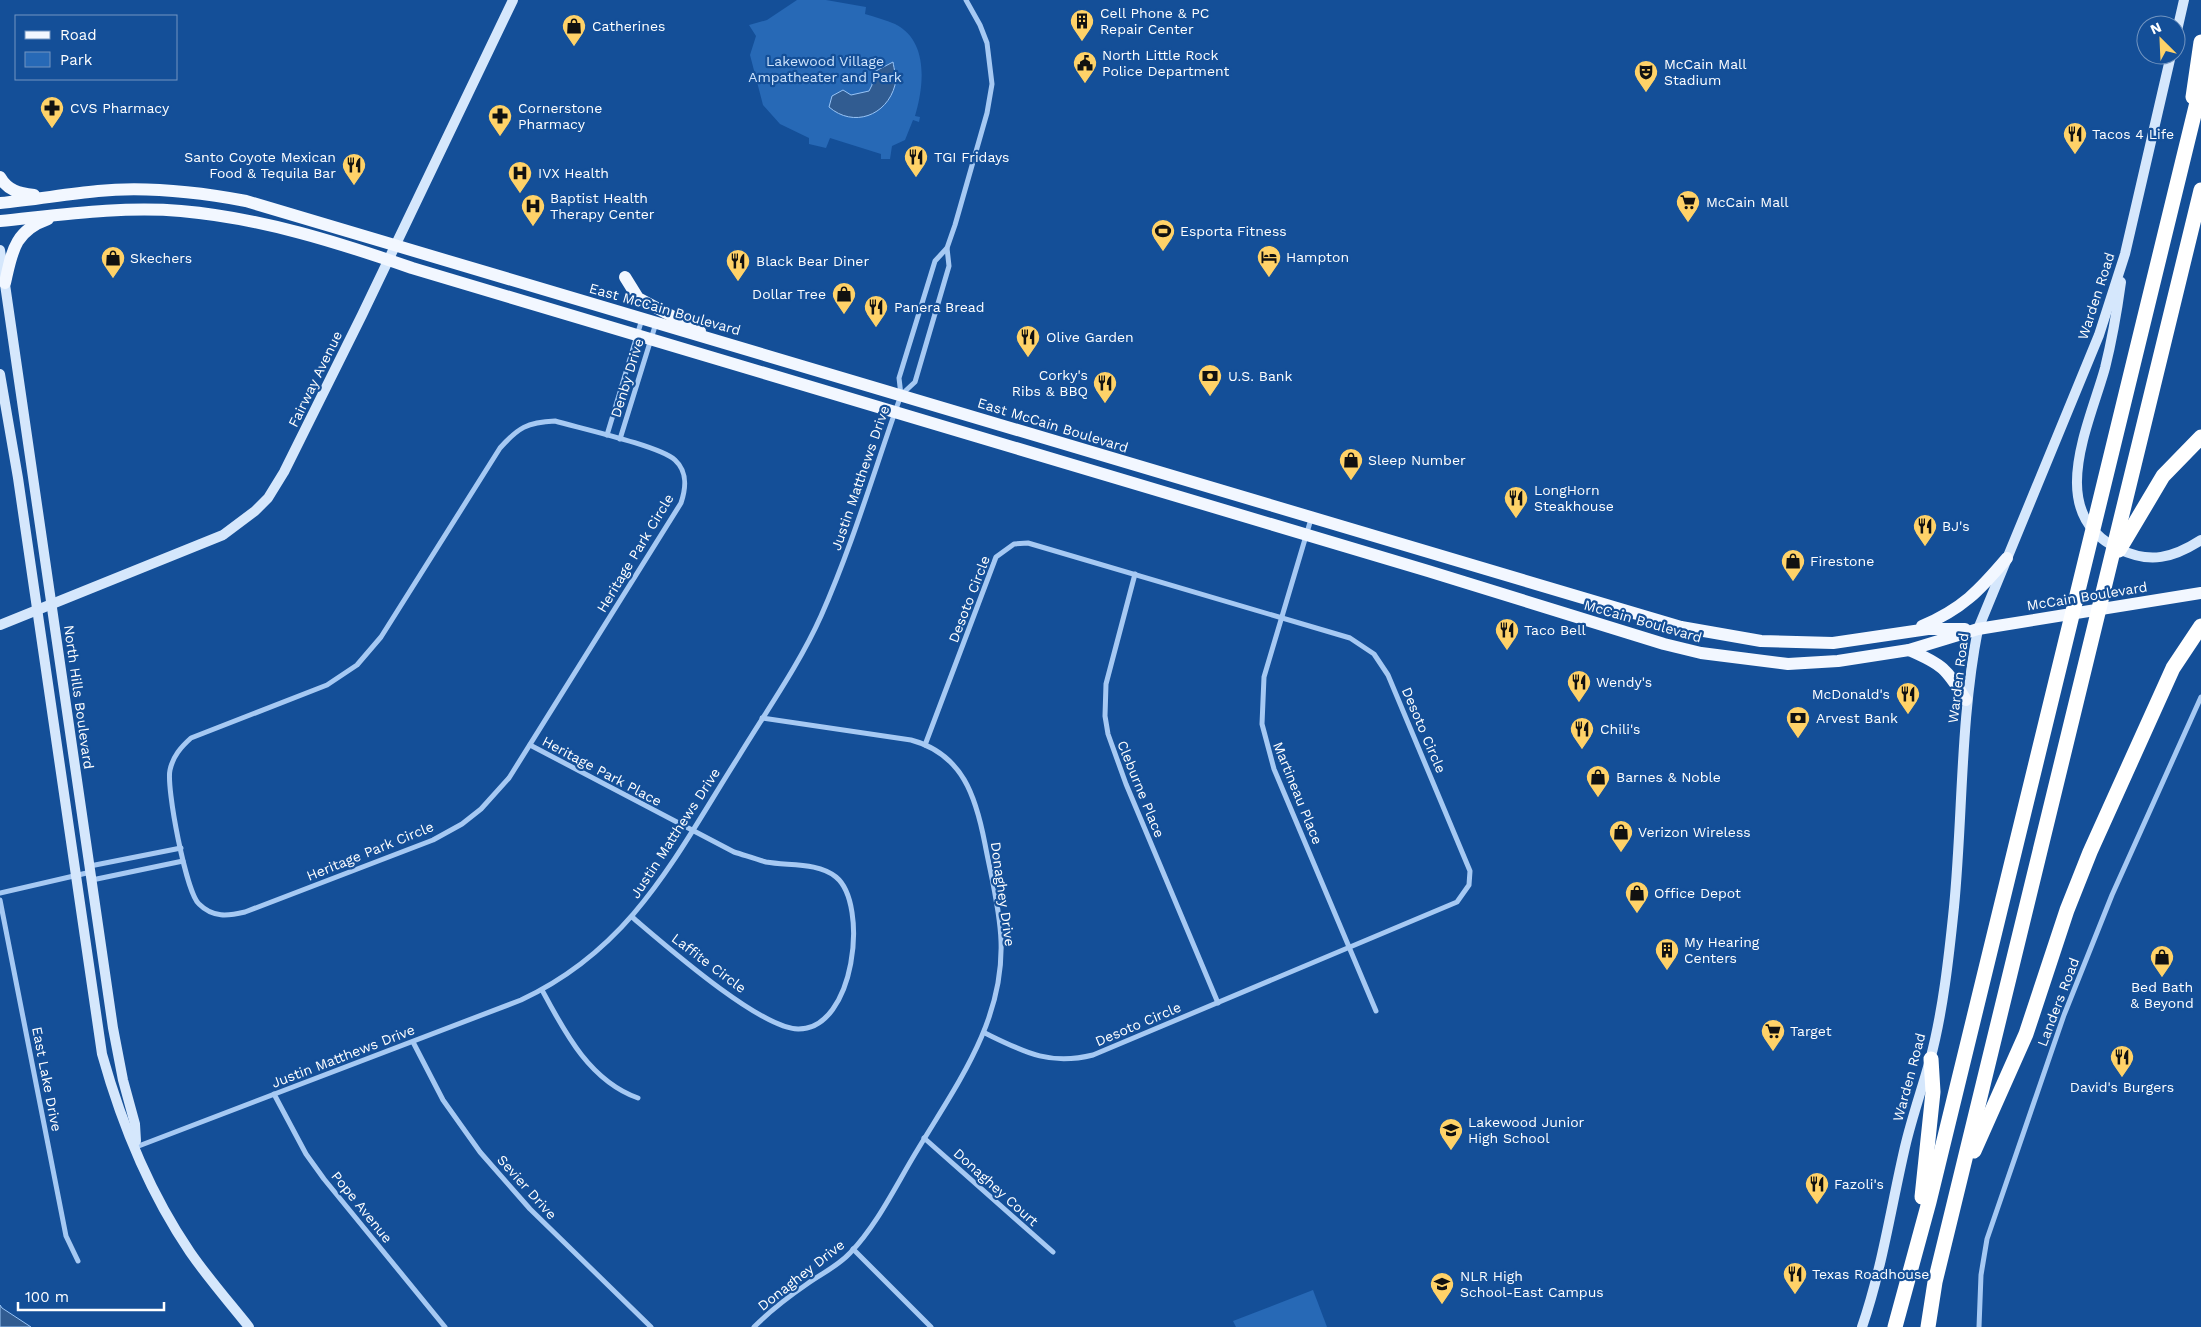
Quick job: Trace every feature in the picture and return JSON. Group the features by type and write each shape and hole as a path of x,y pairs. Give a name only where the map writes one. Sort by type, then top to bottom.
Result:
{"highway":[{"path":"2185,152 2201,42"},
{"path":"1895,1327 2201,86"},
{"path":"1928,1327 1935,1282 2201,190"},
{"path":"2110,567 2152,491 2182,455 2201,437"},
{"path":"1959,1185 2026,1034 2067,910 2090,852 2173,668 2201,626"},
{"path":"1917,1243 1933,1092 1931,1059"}],"main road":[{"path":"0,177 6,186 14,192 54,197"},
{"name":"East McCain Boulevard","path":"0,202 99,191 142,189 220,196 246,201 1312,518"},
{"path":"0,221 119,210 181,211 296,231 387,260 1307,535"},
{"path":"5,283 12,248 38,222 60,214"},
{"path":"625,276 638,298 717,341"},
{"name":"McCain Boulevard","path":"1312,518 1681,627 1709,633 1761,641 1833,643 1911,631 1978,629"},
{"name":"McCain Boulevard","path":"1307,535 1664,644 1701,653 1788,664 1838,661 1909,650 1978,629 2201,594"},
{"path":"1911,631 1942,618 1969,600 2007,558"},
{"path":"1909,650 1938,662 1948,672 1966,700"}],"street":[{"name":"Fairway Avenue","path":"0,625 223,535 255,511 268,498 284,472 512,0"},
{"path":"901,395 899,378 935,261 946,248 987,113 992,84 987,43 980,25 966,0"},
{"path":"2181,15 2184,0"},
{"name":"Warden Road","path":"1862,1327 1907,1139 1931,1059 1954,907 1966,700 1970,662 1978,629 2099,335 2125,254 2169,65"},
{"path":"901,395 914,382 949,266 946,248"},
{"name":"North Hills Boulevard","path":"0,250 51,604 86,874 102,1054 117,1102 157,1195 186,1244 249,1327"},
{"path":"2125,254 2117,315 2076,468 2076,489 2086,520 2100,538 2131,555 2146,558 2166,556 2182,552 2201,540"},
{"name":"Denby Drive","path":"607,436 642,319"},
{"name":"Denby Drive","path":"620,439 656,323"},
{"name":"North Hills Boulevard","path":"0,374 37,610 123,1080 135,1124 136,1147"},
{"name":"Justin Matthews Drive","path":"136,1147 413,1042 542,990 576,968 602,947 632,917 661,879 762,718 821,616 854,531 901,395"},
{"name":"Heritage Park Circle","path":"555,421 620,439 666,454 676,460 684,474 686,490 680,503 530,745 496,793 481,808 448,832 419,846 245,912 223,916 199,905 190,887 183,861 168,784 174,758 184,744 216,727 327,685 357,665 381,637 495,455 514,432 529,424 555,421"},
{"name":"Martineau Place","path":"1312,518 1264,678 1261,706 1265,743 1376,1011"},
{"name":"Desoto Circle","path":"925,745 996,557 1005,548 1014,544 1028,543 1350,638 1374,654 1381,661 1470,871 1470,885 1457,902 1093,1055 1061,1060 1030,1054 985,1034"},
{"name":"Cleburne Place","path":"1136,574 1106,684 1105,716 1108,734 1126,784 1218,1002"},
{"name":"Landers Road","path":"1979,1327 1981,1275 1987,1240 2064,1015 2112,895 2201,697"},
{"name":"Donaghey Drive","path":"754,1327 782,1301 832,1268 854,1249 881,1210 967,1068 985,1034 998,987 1001,941 982,828 972,793 964,778 945,757 925,745 912,740 762,718"},
{"name":"Heritage Park Place","path":"530,745 691,832"},
{"name":"Laffite Circle","path":"632,917 725,992 767,1017 798,1029 819,1023 830,1013 848,979 852,956 850,901 838,878 820,868 766,862 734,852 691,832"},
{"path":"0,893 86,874 181,848"},
{"path":"86,874 183,861"},
{"name":"East Lake Drive","path":"0,900 66,1236 78,1261"},
{"path":"542,990 575,1046 598,1073 613,1087 638,1098"},
{"name":"Sevier Drive","path":"413,1042 443,1100 480,1152 530,1209 651,1327"},
{"name":"Pope Avenue","path":"274,1094 306,1154 324,1179 445,1327"},
{"name":"Donaghey Court","path":"924,1138 1053,1252"},
{"path":"854,1249 931,1327"}],"green space":[{"name":"Lakewood Village Ampatheater and Park","path":"797,0 826,0 866,7 865,14 895,24 914,41 919,53 922,78 915,116 920,117 919,122 913,120 905,140 892,146 890,159 881,159 881,154 830,138 826,148 809,144 809,138 780,124 763,105 750,55 756,36 749,25 767,20"},
{"path":"1313,1290 1327,1327 1236,1327 1233,1321"}],"shaded area":[{"path":"893,62 896,76 895,85 891,96 877,111 868,116 848,117 829,107 832,96 843,90 851,95 869,91 872,85 872,73"},
{"path":"0,1305 2,1308 31,1327 0,1327"}],"place":[{"name":"Cell Phone & PC Repair Center","path":"1082,42"},
{"name":"Catherines","path":"574,47"},
{"name":"North Little Rock Police Department","path":"1085,84"},
{"name":"McCain Mall Stadium","path":"1646,93"},
{"name":"CVS Pharmacy","path":"52,129"},
{"name":"Cornerstone Pharmacy","path":"500,137"},
{"name":"Tacos 4 Life","path":"2075,155"},
{"name":"TGI Fridays","path":"916,178"},
{"name":"Santo Coyote Mexican Food & Tequila Bar","path":"354,186"},
{"name":"IVX Health","path":"520,194"},
{"name":"McCain Mall","path":"1688,223"},
{"name":"Baptist Health Therapy Center","path":"533,227"},
{"name":"Esporta Fitness","path":"1163,252"},
{"name":"Hampton","path":"1269,278"},
{"name":"Skechers","path":"113,279"},
{"name":"Black Bear Diner","path":"738,282"},
{"name":"Dollar Tree","path":"844,315"},
{"name":"Panera Bread","path":"876,328"},
{"name":"Olive Garden","path":"1028,358"},
{"name":"U.S. Bank","path":"1210,397"},
{"name":"Corky's Ribs & BBQ","path":"1105,404"},
{"name":"Sleep Number","path":"1351,481"},
{"name":"LongHorn Steakhouse","path":"1516,519"},
{"name":"BJ's","path":"1925,547"},
{"name":"Firestone","path":"1793,582"},
{"name":"Taco Bell","path":"1507,651"},
{"name":"Wendy's","path":"1579,703"},
{"name":"McDonald's","path":"1908,715"},
{"name":"Arvest Bank","path":"1798,739"},
{"name":"Chili's","path":"1582,750"},
{"name":"Barnes & Noble","path":"1598,798"},
{"name":"Verizon Wireless","path":"1621,853"},
{"name":"Office Depot","path":"1637,914"},
{"name":"My Hearing Centers","path":"1667,971"},
{"name":"Bed Bath & Beyond","path":"2162,978"},
{"name":"Target","path":"1773,1052"},
{"name":"David's Burgers","path":"2122,1078"},
{"name":"Lakewood Junior High School","path":"1451,1151"},
{"name":"Fazoli's","path":"1817,1205"},
{"name":"Texas Roadhouse","path":"1795,1295"},
{"name":"NLR High School-East Campus","path":"1442,1305"}]}
